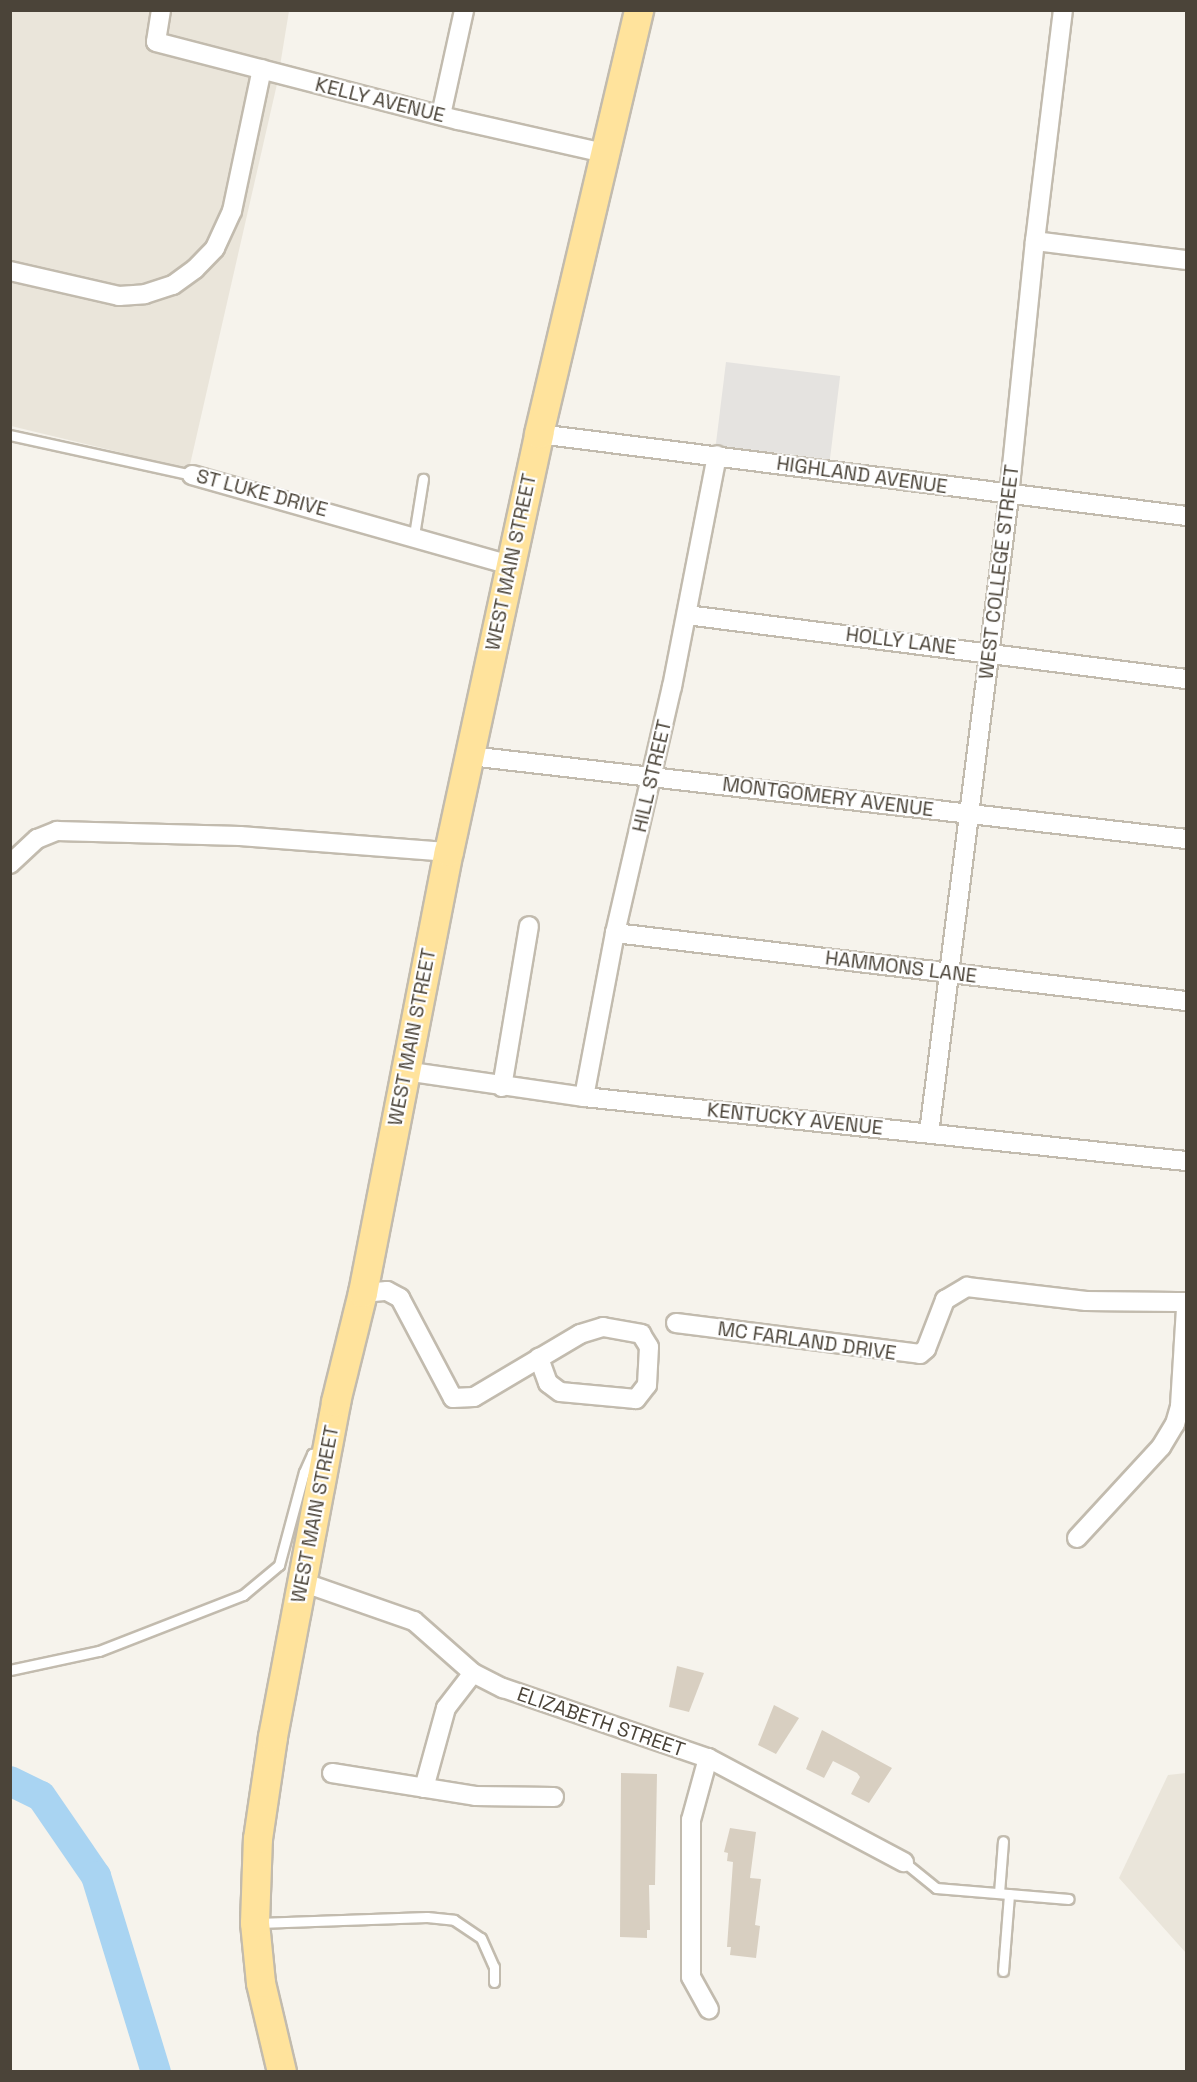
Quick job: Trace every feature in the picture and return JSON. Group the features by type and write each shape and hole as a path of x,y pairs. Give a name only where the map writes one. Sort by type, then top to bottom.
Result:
{"main road":[{"name":"WEST MAIN STREET","path":"282,2072 261,1983 255,1923 257,1849 264,1790 327,1452 363,1293 404,1071 449,852 538,434 639,10"}],"street":[{"name":"KELLY AVENUE","path":"160,10 156,42 441,115 605,153"},
{"path":"441,115 464,10"},
{"name":"WEST COLLEGE STREET","path":"929,1133 1009,496 1035,241 1064,10"},
{"path":"10,271 119,296 145,294 173,285 195,269 215,248 232,212 262,69"},
{"path":"1035,241 1186,260"},
{"name":"HIGHLAND AVENUE","path":"538,434 717,455 1009,496 1186,516"},
{"name":"HILL STREET","path":"584,1096 615,933 687,615 717,455"},
{"name":"ST LUKE DRIVE","path":"192,475 414,535 511,565"},
{"name":"HOLLY LANE","path":"687,615 990,652 1186,679"},
{"name":"MONTGOMERY AVENUE","path":"470,756 1186,839"},
{"path":"10,864 37,839 57,831 240,836 449,852"},
{"path":"502,1087 529,926"},
{"name":"HAMMONS LANE","path":"615,933 1186,1001"},
{"name":"KENTUCKY AVENUE","path":"404,1071 502,1087 1186,1161"},
{"name":"MC FARLAND DRIVE","path":"676,1323 920,1354 927,1349 945,1300 967,1287 1086,1301 1186,1302"},
{"path":"363,1293 387,1292 400,1298 453,1398 474,1397 539,1358 580,1334 603,1327 623,1328 641,1334 649,1347 647,1385 636,1399 560,1392 548,1383 539,1358"},
{"path":"1077,1538 1161,1447 1175,1424 1180,1406 1186,1308"},
{"name":"ELIZABETH STREET","path":"302,1582 414,1621 473,1673 525,1698 708,1758 904,1862"},
{"path":"424,1788 446,1708 473,1673"},
{"path":"708,1758 691,1820 691,1977 709,2009"},
{"path":"332,1773 476,1796 554,1797"}],"lane":[{"name":"ST LUKE DRIVE","path":"10,435 192,475"},
{"path":"414,535 423,479"},
{"path":"10,1670 99,1651 243,1595 279,1565 304,1472 312,1454 327,1452"},
{"path":"1003,1841 1003,1971"},
{"path":"904,1862 936,1888 1069,1899"},
{"path":"255,1923 448,1919 468,1926 481,1938 494,1967 494,1982"}],"shaded area":[{"path":"11,11 289,11 277,84 189,469 11,426"},
{"path":"726,362 840,376 830,459 716,445"},
{"path":"1186,1773 1186,1953 1119,1878 1168,1775"}],"building":[{"path":"677,1666 704,1673 689,1712 669,1707"},
{"path":"774,1705 799,1718 776,1754 758,1745"},
{"path":"822,1730 892,1768 869,1803 851,1794 860,1777 857,1773 833,1761 824,1778 806,1769"},
{"path":"621,1773 657,1774 655,1885 649,1885 650,1930 647,1930 647,1938 620,1937"},
{"path":"730,1828 756,1832 750,1878 761,1879 755,1925 760,1926 756,1958 730,1955 731,1947 727,1947 733,1862 727,1861 728,1853 724,1852"}],"waterway":[{"path":"10,1781 41,1796 96,1876 156,2072"}]}
